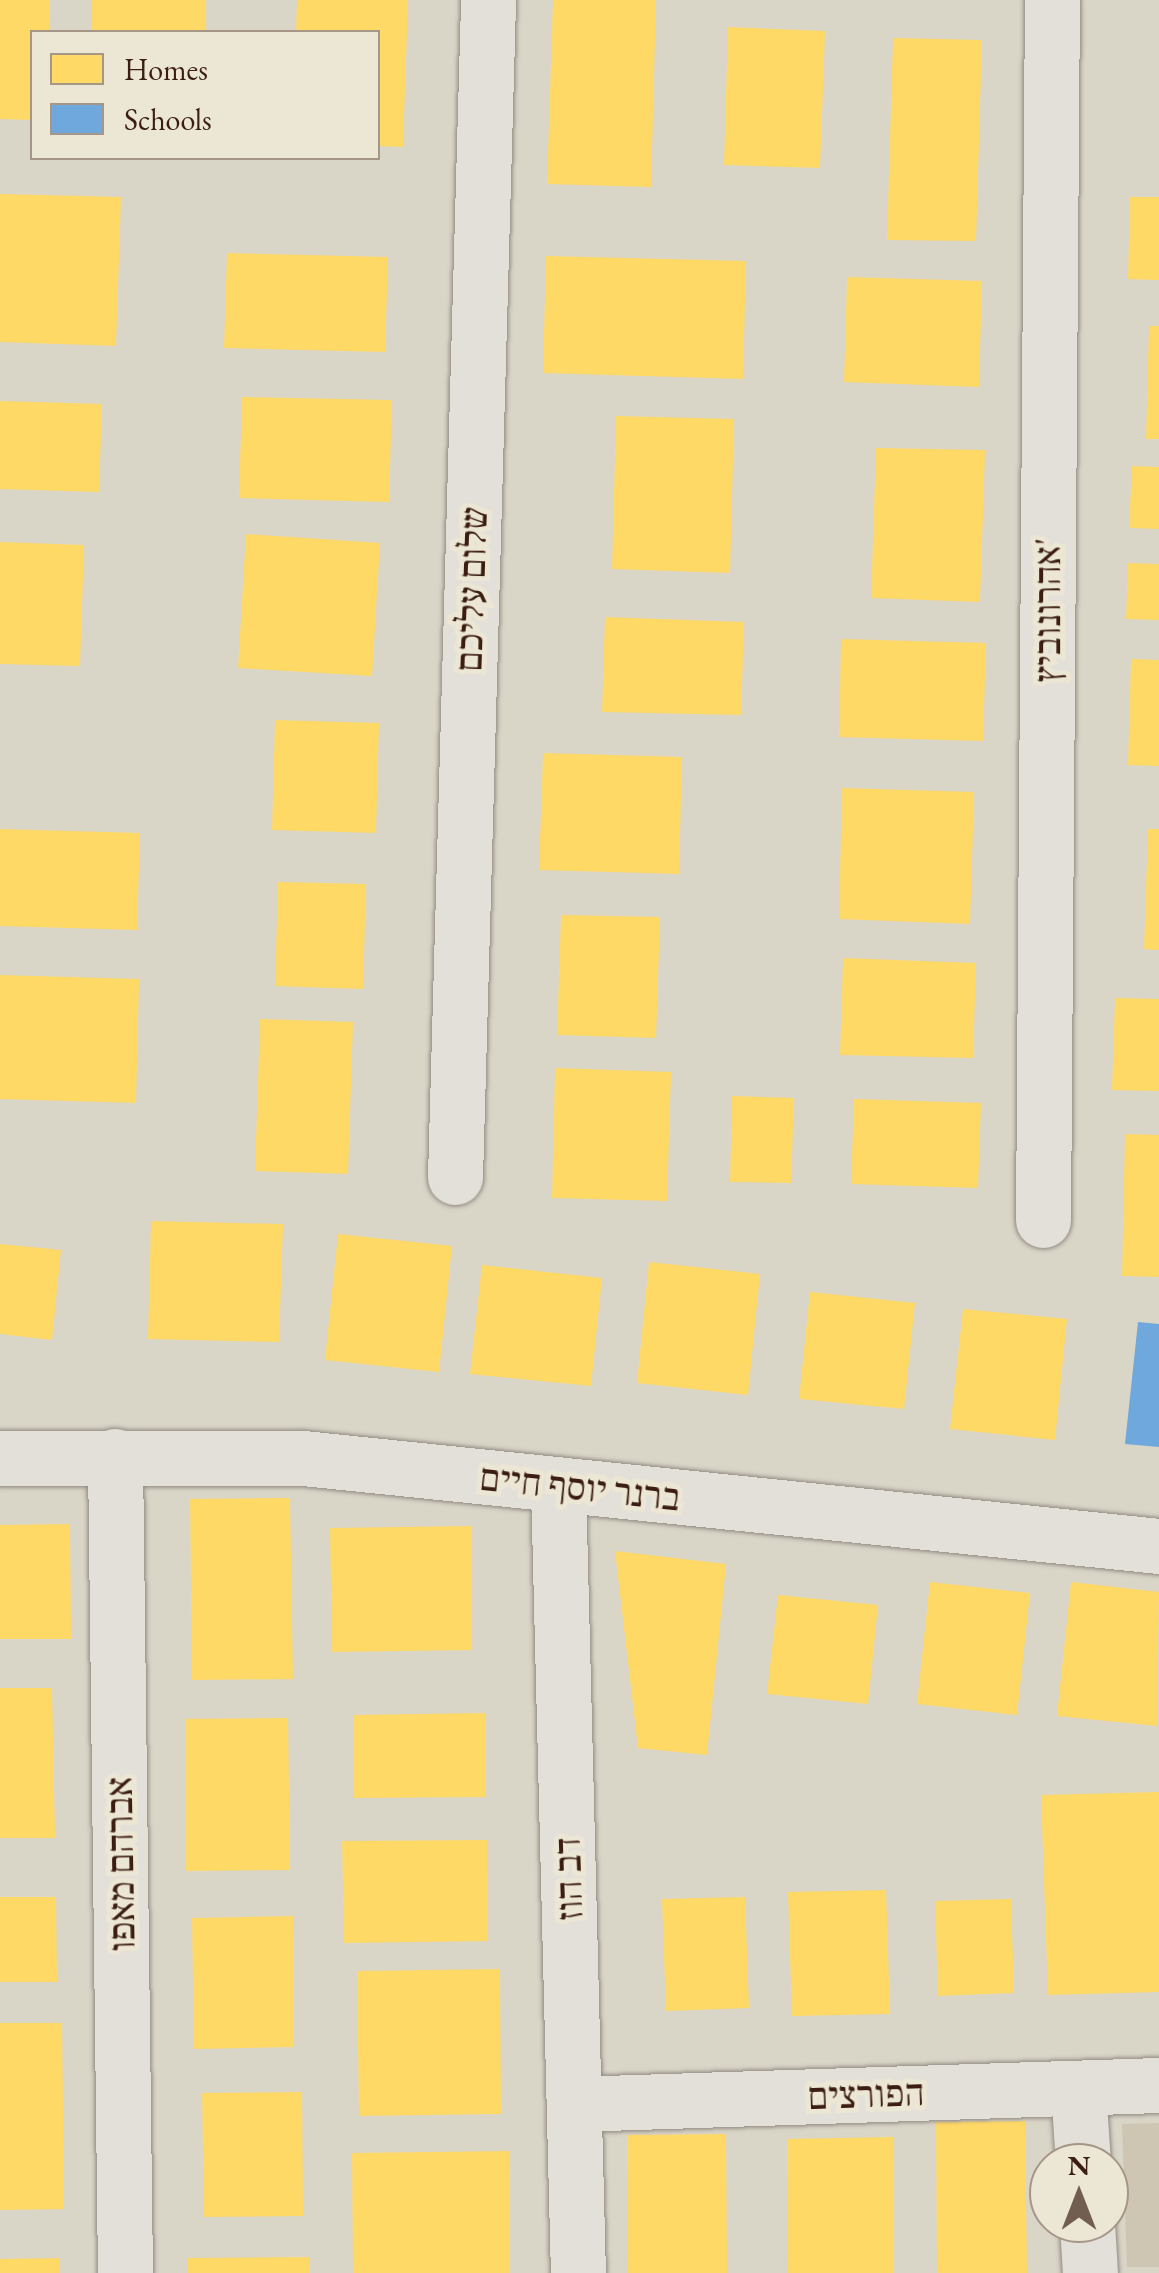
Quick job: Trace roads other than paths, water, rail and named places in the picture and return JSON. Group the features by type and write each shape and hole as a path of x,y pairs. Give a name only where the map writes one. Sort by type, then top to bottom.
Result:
{"street":[{"name":"שלום עליכם","path":"455,1177 488,0"},
{"name":"אהרונוביץ'","path":"1042,1220 1052,0"},
{"name":"אברהם מאפו","path":"116,1456 125,2273"},
{"name":"ברנר יוסף חיים","path":"0,1458 304,1458 1159,1546"},
{"name":"דב הוז","path":"558,1485 578,2273"},
{"name":"הפורצים","path":"574,2104 1159,2085"},
{"path":"1078,2088 1082,2143"},
{"path":"1088,2243 1090,2273"}]}
